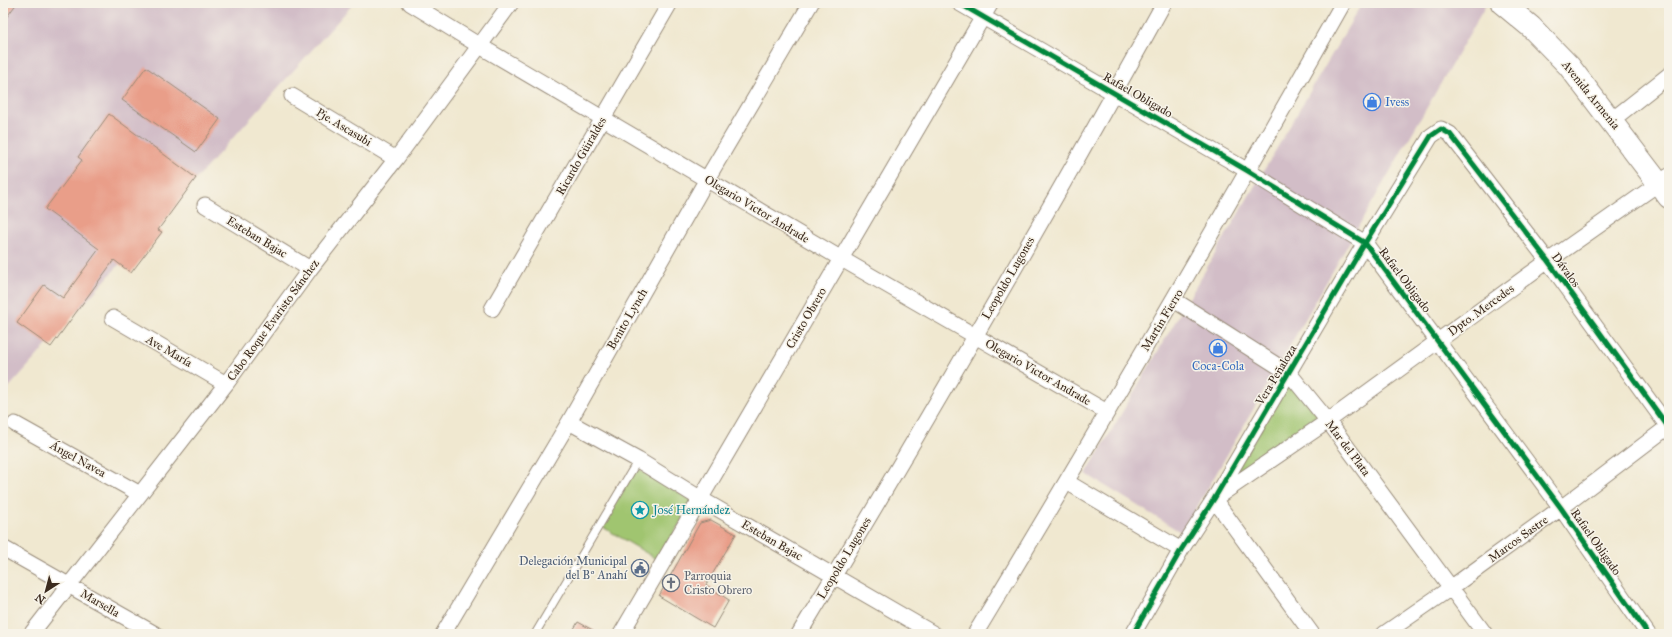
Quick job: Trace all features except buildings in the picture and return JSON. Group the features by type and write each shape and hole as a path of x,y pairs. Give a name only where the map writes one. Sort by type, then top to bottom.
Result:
{"main road":[{"name":"Avenida Armenia","path":"1502,3 1531,27 1617,116 1667,182"},
{"name":"Avenida Armenia","path":"1525,3 1556,32 1596,75 1617,116"}],"street":[{"name":"Olegario Victor Andrade","path":"410,3 480,46 840,258 1107,412"},
{"name":"Cabo Roque Evaristo Sánchez","path":"31,634 226,384 310,269 396,159 511,3"},
{"name":"Ricardo Güiraldes","path":"492,309 670,3"},
{"name":"Benito Lynch","path":"443,634 569,422 707,179 811,3"},
{"name":"Rafael Obligado","path":"959,3 1248,171 1365,243 1561,508 1648,634"},
{"name":"Cristo Obrero","path":"621,634 840,258 991,3"},
{"name":"Leopoldo Lugones","path":"799,634 1115,93 1164,3"},
{"name":"Martin Fierro","path":"975,634 1067,482 1174,300 1343,3"},
{"path":"1617,116 1669,76"},
{"name":"Pje. Ascasubi","path":"292,96 396,159"},
{"name":"Vera Peñaloza","path":"1133,634 1181,550 1214,499 1365,243 1431,136 1441,129"},
{"name":"Dávalos","path":"1441,129 1450,134 1548,261 1669,427"},
{"name":"Dpto. Mercedes","path":"1214,499 1328,421 1548,261 1667,182"},
{"name":"Esteban Bajac","path":"205,205 310,269"},
{"name":"Mar del Plata","path":"1174,300 1289,373 1328,421 1452,587 1485,634"},
{"name":"Ave María","path":"113,318 226,384"},
{"name":"Esteban Bajac","path":"569,422 638,460 701,499 934,634"},
{"name":"Ángel Navea","path":"15,424 140,494"},
{"name":"Marcos Sastre","path":"1384,634 1561,508 1669,427"},
{"path":"1067,482 1181,550"},
{"path":"1214,499 1311,634"},
{"name":"Marsella","path":"3,548 155,634"}],"lane":[{"path":"535,634 638,460"}],"shaded area":[{"path":"3,3 354,3 3,394"},
{"path":"1362,3 1487,3 1182,533 1086,474"}],"green space":[{"path":"1289,384 1318,415 1229,480"},
{"path":"636,467 693,501 658,560 601,526"}],"cycle path":[{"path":"959,3 1248,171 1365,243 1561,508 1648,634"},
{"path":"1133,634 1181,550 1214,499 1365,243 1431,136 1441,129 1450,134 1548,261 1669,428"}],"place":[{"name":"Ivess","path":"1372,102"},
{"name":"Coca-Cola","path":"1218,348"},
{"name":"José Hernández","path":"640,510"},
{"name":"Delegación Municipal del Bº Anahí","path":"640,568"},
{"name":"Parroquia Cristo Obrero","path":"671,583"}]}
